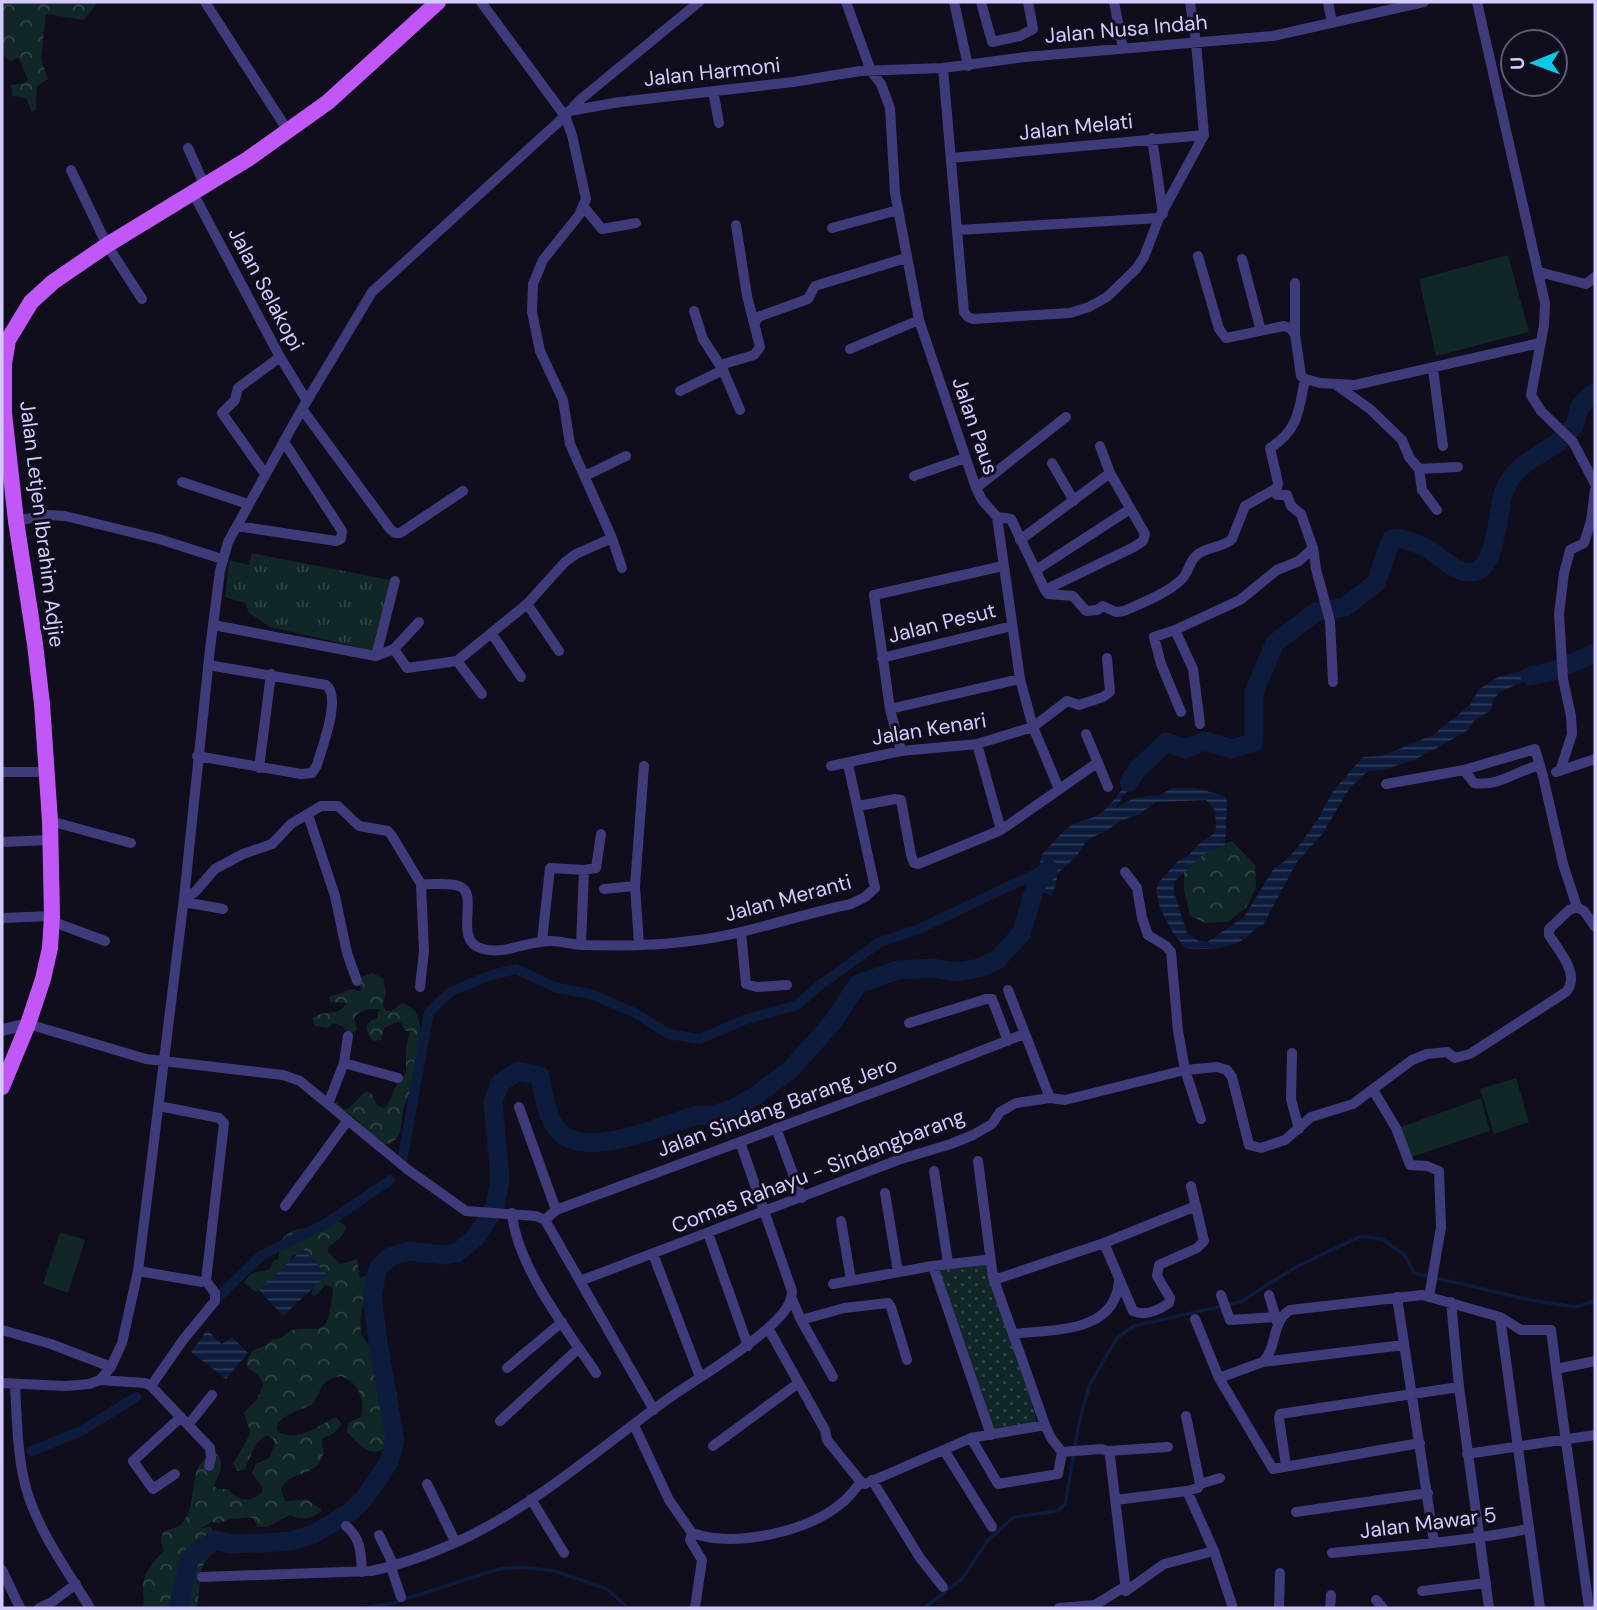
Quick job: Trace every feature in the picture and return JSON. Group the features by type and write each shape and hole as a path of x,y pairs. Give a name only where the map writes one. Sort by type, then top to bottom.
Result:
{"main road":[{"name":"Jalan Letjen Ibrahim Adjie","path":"2,1087 43,979 50,948 52,919 50,821 38,664 5,457 3,364 8,340 31,302 53,282 288,131 327,102 438,2"}],"street":[{"path":"205,2 288,131"},
{"path":"481,2 567,113 586,191 579,215 542,260 533,284 531,301 534,328 540,351 563,400 570,443 612,538 622,568"},
{"path":"100,1380 111,1367 122,1343 138,1271 184,900 197,756 222,559 248,504 304,405 379,284 581,99 699,2"},
{"name":"Jalan Paus","path":"846,2 865,71 881,84 890,108 894,186 919,320 975,488 997,517 1011,519 1020,540"},
{"path":"954,2 968,66"},
{"path":"981,2 992,42 1020,36 1033,29 1028,2"},
{"path":"1114,2 1124,49"},
{"path":"943,68 964,312 968,317 981,319 1070,313 1107,297 1136,268 1204,135 1190,2"},
{"path":"1328,2 1332,23"},
{"name":"Jalan Nusa Indah","path":"865,71 968,66 1025,57 1273,36 1424,2"},
{"path":"1477,2 1539,272 1545,310 1531,395 1541,411 1573,442 1595,484"},
{"path":"1020,36 1025,57"},
{"name":"Jalan Harmoni","path":"567,113 620,102 865,71"},
{"path":"713,91 719,123"},
{"name":"Jalan Melati","path":"951,158 1204,135"},
{"path":"1153,138 1161,216"},
{"name":"Jalan Selakopi","path":"188,148 199,189 304,405 390,529 396,534 400,533 463,491"},
{"path":"71,170 107,245 142,299"},
{"path":"583,206 603,229 636,223"},
{"path":"832,228 898,210"},
{"path":"958,230 1161,216"},
{"path":"680,391 721,368 757,353 760,347 747,296 736,225"},
{"path":"1198,256 1219,329 1226,338 1284,326 1295,334"},
{"path":"755,323 758,317 808,299 815,286 906,258"},
{"path":"1241,259 1261,331"},
{"path":"1539,272 1586,284 1595,277"},
{"path":"1295,283 1295,334 1299,371 1305,379 1355,385 1540,343"},
{"path":"694,311 704,339 740,410"},
{"path":"850,349 919,320"},
{"path":"265,474 222,413 235,400 237,388 280,357"},
{"path":"1433,369 1443,446"},
{"path":"1110,473 1020,540 1048,594 1073,596 1086,611 1097,610 1103,606 1115,612 1124,611 1184,578 1191,562 1206,549 1228,543 1232,539 1245,506 1278,488 1270,447 1280,441 1296,424 1305,379"},
{"path":"1336,384 1370,409 1402,440 1409,457 1419,469 1422,491 1437,510"},
{"path":"975,488 1066,417"},
{"path":"237,526 336,541 342,537 342,531 284,442"},
{"path":"1045,590 1143,541 1145,534 1110,473 1100,446"},
{"path":"585,476 626,456"},
{"path":"914,476 965,458"},
{"path":"1052,463 1074,501"},
{"path":"1419,469 1458,467"},
{"path":"182,482 248,504"},
{"path":"1560,771 1572,734 1563,679 1559,604 1571,548 1584,543 1591,521 1595,490"},
{"path":"1273,491 1277,495 1287,495 1291,506 1301,514 1314,548 1316,569 1328,612 1333,682"},
{"path":"1035,570 1130,509"},
{"path":"16,521 47,515 65,516 159,539 222,559"},
{"path":"997,517 1020,679 1033,727 1059,789"},
{"path":"394,649 407,668 457,661 527,604 565,562 576,554 612,538"},
{"path":"1181,712 1161,664 1154,637 1240,600 1277,570 1299,561 1314,548"},
{"path":"901,751 890,709 873,597 875,593 1003,566"},
{"path":"376,656 395,581"},
{"path":"527,604 559,651"},
{"path":"213,625 376,656 394,649 419,622"},
{"name":"Jalan Pesut","path":"882,658 1012,626"},
{"path":"1175,630 1193,669 1200,724"},
{"path":"492,634 521,677"},
{"path":"1033,727 1067,701 1079,705 1110,692 1107,658"},
{"path":"457,661 482,694"},
{"path":"197,756 258,768 312,773 317,765 333,704 332,692 326,685 208,664"},
{"path":"258,768 271,674"},
{"path":"890,709 1020,679"},
{"name":"Jalan Kenari","path":"831,766 901,751 977,744 1033,727"},
{"path":"1086,734 1108,788"},
{"path":"977,744 1002,831"},
{"path":"1386,784 1464,770 1535,749 1559,852 1577,907 1584,911 1595,927"},
{"path":"1464,770 1474,783 1481,784 1542,770 1560,771 1595,759"},
{"path":"858,806 901,800 911,855 914,863 918,864 1002,831 1097,763"},
{"name":"Jalan Meranti","path":"421,884 459,886 464,890 469,936 474,945 478,948 500,950 560,941 582,945 692,941 741,932 851,904 875,888 848,764"},
{"path":"639,944 635,886 644,766"},
{"path":"2,772 46,772"},
{"path":"184,900 195,892 215,869 243,854 264,848 291,824 321,806 335,805 359,826 387,831 421,884 424,951 421,987"},
{"path":"308,815 335,896 347,953 357,981"},
{"path":"50,821 131,843"},
{"path":"542,942 550,868 596,868 601,834"},
{"path":"2,842 50,840"},
{"path":"582,945 584,870"},
{"path":"1125,872 1139,891 1142,918 1148,935 1171,952 1178,1031 1185,1070 1201,1119"},
{"path":"604,889 635,886"},
{"path":"184,900 223,909"},
{"path":"1230,1121 1242,1117 1248,1142 1254,1147 1274,1144 1299,1129 1304,1121 1311,1117 1353,1104 1399,1068 1418,1057 1447,1052 1455,1058 1470,1054 1566,992 1573,981 1571,973 1549,935 1549,929 1560,916 1577,907"},
{"path":"2,918 52,919 105,941"},
{"path":"741,932 746,984 757,987 787,985"},
{"path":"1008,990 1050,1098"},
{"path":"908,1023 992,999 1008,1041"},
{"path":"2,1030 28,1024 146,1059 283,1075 300,1082 407,1169 466,1211 536,1216 545,1220 654,1409"},
{"name":"Jalan Sindang Barang Jero","path":"545,1220 556,1210 1024,1034"},
{"path":"328,1104 344,1063 348,1036"},
{"path":"1292,1053 1291,1099 1299,1129"},
{"path":"344,1063 398,1078"},
{"name":"Comas Rahayu - Sindangbarang","path":"580,1280 898,1160 951,1144 992,1124 1000,1112 1016,1104 1050,1098 1065,1100 1185,1070 1217,1067 1227,1070 1232,1077 1242,1117"},
{"path":"1373,1090 1396,1128 1410,1166 1427,1166 1439,1171 1441,1227 1429,1297"},
{"path":"151,1386 183,1340 215,1301 215,1293 206,1281 224,1123 219,1118 159,1106"},
{"path":"519,1107 556,1210"},
{"path":"285,1206 348,1121"},
{"path":"776,1128 802,1198"},
{"path":"740,1142 790,1284 792,1298 801,1320 833,1377"},
{"path":"978,1161 993,1277 1051,1438 1064,1451 1168,1447"},
{"path":"934,1171 948,1263"},
{"path":"1104,1243 1135,1313 1147,1314 1169,1303 1170,1298 1157,1276 1157,1269 1163,1262 1202,1245 1205,1237 1191,1186"},
{"path":"885,1193 898,1272"},
{"path":"993,1277 1000,1279 1104,1243 1196,1206"},
{"path":"508,1213 524,1257 596,1373"},
{"path":"841,1222 851,1280"},
{"path":"708,1233 748,1346"},
{"path":"653,1254 699,1377"},
{"path":"833,1284 948,1263 985,1260 990,1262"},
{"path":"933,1266 991,1435"},
{"path":"138,1271 206,1281"},
{"path":"1013,1334 1092,1323 1103,1316 1114,1303 1119,1279"},
{"path":"1263,1362 1272,1350 1277,1320 1269,1295"},
{"path":"1397,1297 1434,1542"},
{"path":"1222,1299 1226,1315 1234,1321 1277,1320 1290,1310 1397,1297 1429,1297 1500,1317 1521,1329 1550,1330 1589,1608"},
{"path":"202,1577 362,1572 392,1567 480,1531 531,1499 699,1377 748,1346 780,1316 792,1298"},
{"path":"1451,1302 1459,1387 1489,1608"},
{"path":"801,1320 844,1308 888,1304 906,1360"},
{"path":"1500,1317 1539,1608"},
{"path":"1195,1319 1219,1378 1273,1469 1420,1443"},
{"path":"507,1368 562,1322"},
{"path":"768,1328 825,1430 827,1440 866,1481 943,1587"},
{"path":"2,1330 51,1343 111,1367"},
{"path":"1219,1378 1263,1362 1404,1345"},
{"path":"500,1421 579,1348"},
{"path":"1556,1368 1595,1361"},
{"path":"2,1383 66,1386 100,1380 151,1386 210,1448 209,1466"},
{"path":"713,1446 797,1384"},
{"path":"15,1385 19,1454 26,1489 37,1518 90,1608"},
{"path":"1286,1466 1280,1414 1459,1387"},
{"path":"175,1474 153,1489 133,1461 212,1395"},
{"path":"1186,1416 1200,1484"},
{"path":"634,1425 669,1500 692,1533 734,1539 778,1532 815,1520 844,1502 866,1481 971,1438 1045,1425"},
{"path":"1468,1454 1595,1435"},
{"path":"971,1438 998,1484 1058,1474 1064,1451"},
{"path":"944,1450 992,1527"},
{"path":"1108,1451 1126,1591"},
{"path":"1116,1500 1187,1491 1220,1478"},
{"path":"427,1484 455,1541"},
{"path":"1187,1491 1213,1551 1233,1608"},
{"path":"1296,1512 1428,1493"},
{"path":"531,1499 564,1552"},
{"path":"346,1526 353,1531 361,1548 362,1572"},
{"name":"Jalan Mawar 5","path":"1332,1553 1479,1539 1528,1529"},
{"path":"692,1533 690,1540 702,1560 695,1608"},
{"path":"379,1535 401,1597"},
{"path":"1126,1591 1164,1564 1213,1551"},
{"path":"2,1570 20,1608"},
{"path":"1279,1608 1280,1573"},
{"path":"1422,1591 1486,1583"},
{"path":"39,1608 52,1602 75,1584"},
{"path":"1059,1608 1095,1607 1121,1589 1126,1591"},
{"path":"1330,1608 1331,1595"}],"green space":[{"path":"2,2 98,2 84,20 46,14 41,59 48,79 37,86 36,110 32,112 26,98 12,96 11,85 28,80 19,58 10,61 3,55"},
{"path":"1508,255 1529,332 1436,356 1419,279"},
{"path":"252,553 390,580 372,650 270,627 249,613 245,603 225,597 229,560 249,565"},
{"path":"1232,841 1255,865 1256,888 1246,908 1227,922 1205,923 1190,916 1184,889 1184,871 1203,850"},
{"path":"372,973 383,978 386,991 383,1004 386,1011 391,1011 402,1003 415,1011 422,1040 421,1070 405,1104 400,1131 395,1140 383,1144 372,1140 354,1117 333,1109 337,1102 343,1109 348,1109 366,1091 371,1093 377,1105 384,1108 406,1073 406,1049 410,1031 405,1031 401,1023 397,1022 384,1028 381,1040 373,1041 367,1027 377,1018 379,1009 365,1010 356,1015 354,1018 357,1030 351,1034 334,1023 328,1028 315,1026 312,1018 344,1007 347,1003 331,1002 329,997 352,989 361,991 358,978"},
{"path":"1516,1078 1529,1122 1494,1134 1480,1089"},
{"path":"1481,1098 1490,1131 1409,1158 1401,1127"},
{"path":"338,1221 346,1226 345,1230 328,1248 328,1252 340,1264 357,1259 360,1278 368,1275 373,1283 362,1310 361,1335 377,1355 381,1378 397,1392 398,1409 383,1449 373,1452 368,1450 347,1432 348,1423 361,1417 361,1398 356,1387 341,1376 325,1382 313,1404 285,1417 280,1421 277,1431 300,1434 336,1417 342,1424 334,1433 322,1439 323,1453 320,1462 309,1471 289,1479 281,1490 285,1501 307,1499 322,1510 307,1518 290,1515 267,1527 258,1527 253,1518 211,1522 201,1529 211,1526 217,1545 202,1567 197,1608 142,1608 145,1576 164,1551 161,1542 163,1532 179,1526 188,1514 196,1474 206,1458 216,1453 221,1461 221,1470 214,1486 218,1489 228,1489 244,1499 253,1498 262,1492 262,1487 252,1473 256,1464 269,1458 275,1444 273,1439 266,1435 258,1442 245,1469 238,1471 233,1464 249,1436 244,1413 258,1398 263,1384 246,1364 252,1351 293,1330 322,1327 328,1318 333,1296 332,1287 325,1285 318,1294 311,1294 320,1268 308,1256 292,1256 285,1271 263,1291 254,1291 244,1283 253,1273 271,1268 272,1262 279,1258 281,1241 289,1233 300,1229 317,1231"},
{"path":"60,1232 85,1240 68,1293 43,1284"},
{"path":"984,1258 1013,1334 1037,1423 993,1432 935,1261"}],"water":[{"path":"1555,667 1556,676 1530,679 1500,692 1493,700 1491,710 1474,721 1468,730 1437,748 1414,760 1383,770 1368,771 1349,789 1323,833 1297,862 1263,925 1232,945 1208,949 1185,948 1173,933 1160,908 1156,890 1159,882 1178,861 1216,832 1215,811 1206,800 1156,802 1140,814 1120,821 1093,837 1058,873 1051,896 1025,883 1026,875 1040,865 1041,856 1057,838 1071,825 1101,813 1135,769 1151,756 1152,761 1115,808 1134,798 1160,795 1172,788 1195,788 1225,796 1227,801 1225,845 1203,855 1174,882 1174,892 1187,933 1198,941 1207,942 1244,917 1274,868 1297,848 1318,819 1333,791 1363,757 1382,756 1433,735 1470,705 1479,689 1498,677 1529,669"},
{"path":"303,1249 327,1275 283,1316 259,1290"},
{"path":"207,1330 222,1344 232,1337 248,1353 226,1379 191,1352"}],"waterway":[{"path":"1129,782 1137,770 1166,742 1185,749 1204,741 1232,749 1254,742 1254,692 1275,643 1316,612 1345,607 1376,583 1391,540 1396,538 1419,545 1460,570 1473,572 1481,568 1492,549 1504,491 1510,479 1527,462 1565,436 1574,425 1580,407 1595,392"},
{"path":"1530,676 1553,671 1595,653"},
{"path":"178,1608 189,1561 193,1555 216,1540 230,1544 266,1543 290,1541 312,1535 349,1513 364,1499 389,1462 395,1440 372,1295 378,1268 390,1257 408,1251 444,1255 457,1253 476,1237 495,1207 500,1179 493,1102 500,1083 518,1071 540,1076 548,1110 557,1129 569,1139 585,1142 625,1138 697,1115 709,1116 732,1109 754,1097 791,1069 833,1022 858,984 898,970 933,968 957,972 979,968 997,960 1021,934 1036,885 1049,869"},
{"path":"402,1161 429,1012 450,992 488,976 516,969 557,988 591,994 635,1013 669,1034 700,1039 744,1020 797,1005 880,942 919,929 1035,874"},
{"path":"218,1297 262,1255 327,1223 390,1180"},
{"path":"924,1608 962,1579 988,1540 1014,1517 1057,1511 1065,1505 1079,1423 1089,1386 1117,1338 1134,1326 1240,1302 1298,1266 1361,1236 1382,1239 1405,1255 1414,1273 1530,1300 1576,1307 1595,1301"},
{"path":"32,1451 81,1431 136,1397"},
{"path":"364,1608 393,1603 499,1569 521,1567 555,1571 607,1589 628,1608"}]}
